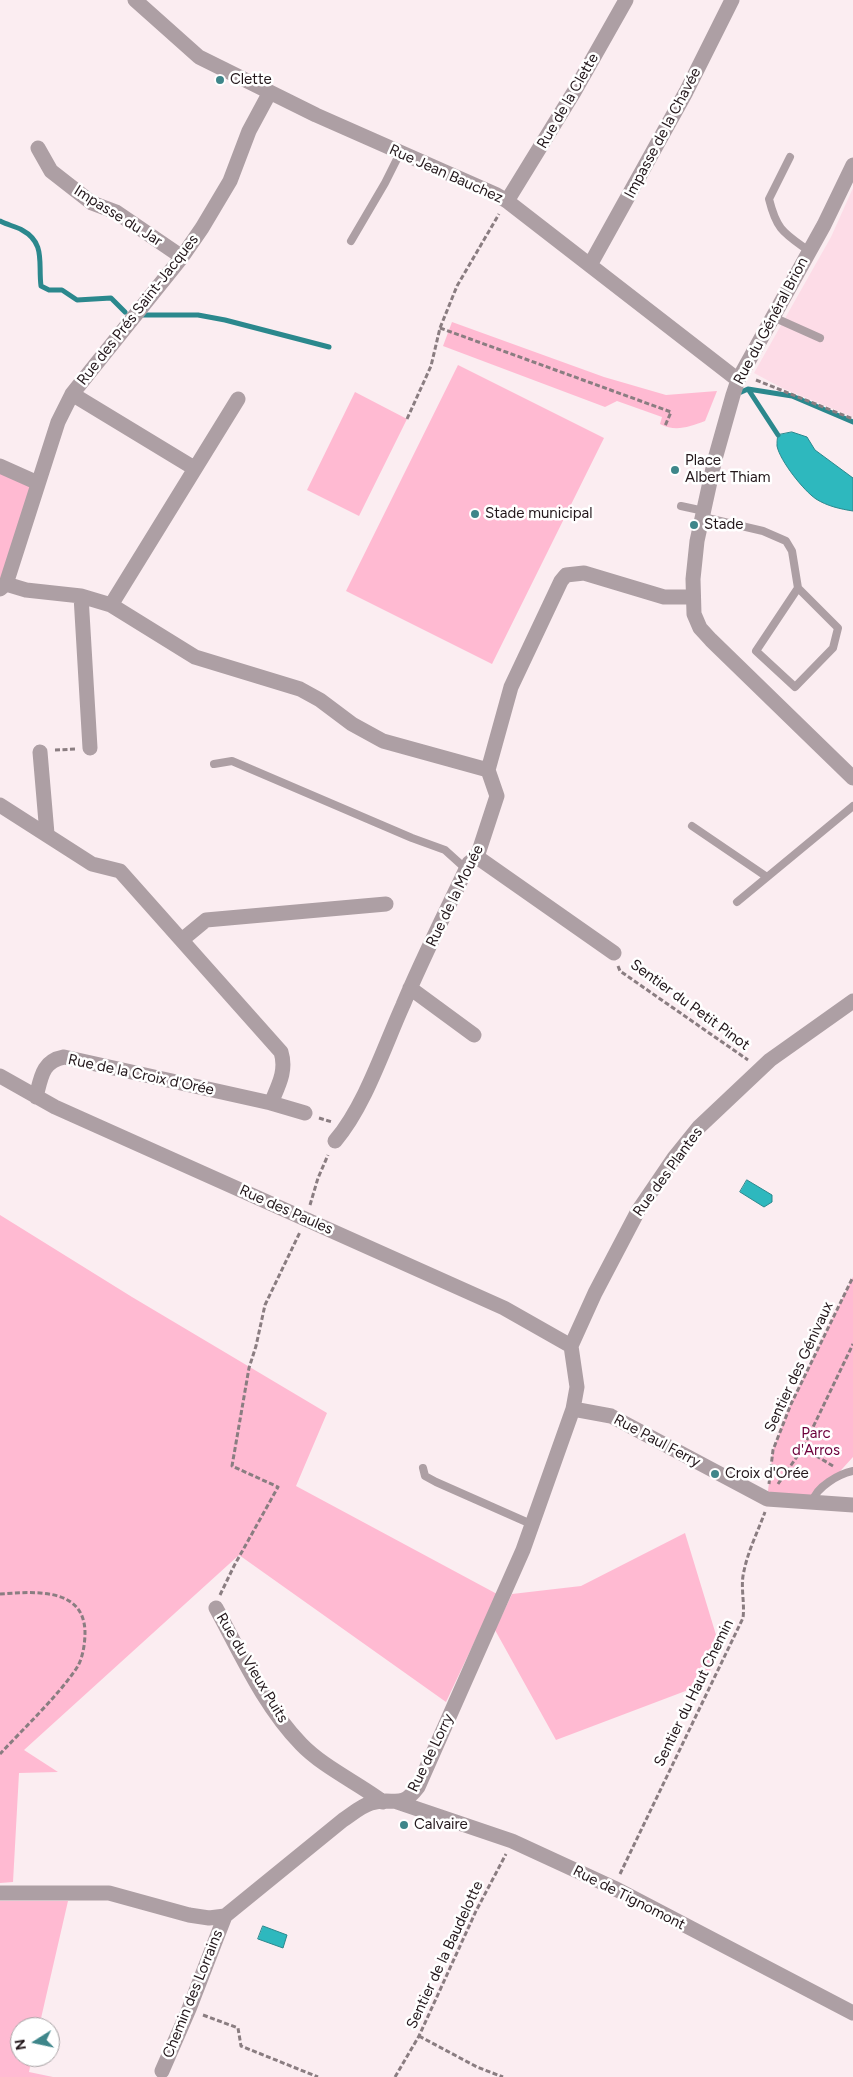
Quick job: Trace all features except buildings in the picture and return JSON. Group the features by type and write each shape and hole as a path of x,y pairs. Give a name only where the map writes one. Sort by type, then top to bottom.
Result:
{"street":[{"name":"Rue Jean Bauchez","path":"134,0 199,57 400,153 507,201 740,377"},
{"name":"Rue de la Clette","path":"507,201 569,100 626,0"},
{"name":"Impasse de la Chavée","path":"590,265 686,92 732,0"},
{"name":"Rue des Prés Saint-Jacques","path":"3,586 58,422 72,394 182,257 230,181 249,131 270,92"},
{"name":"Impasse du Jar","path":"38,148 51,171 92,203 116,212 182,257"},
{"name":"Rue du Général Brion","path":"853,165 809,251 740,377 715,459 697,541 693,597 694,614 700,628 710,640 853,778"},
{"name":"Rue des Prés Saint-Jacques","path":"72,394 194,468"},
{"path":"111,605 238,399"},
{"path":"0,466 38,483"},
{"path":"3,586 81,596 111,605 195,656 300,689 320,700 352,724 383,741 488,770 511,687 561,581 566,575 584,573 664,597 693,597"},
{"path":"81,596 90,748"},
{"path":"40,752 47,834"},
{"name":"Rue de la Mouée","path":"335,1141 347,1127 466,869 469,863 476,857 497,796 488,770"},
{"path":"0,805 92,864 120,871 183,939 281,1052 284,1062 283,1074 271,1103"},
{"path":"476,857 614,953"},
{"path":"183,939 206,920 386,904"},
{"path":"410,988 474,1035"},
{"name":"Rue des Plantes","path":"571,1346 595,1293 638,1211 674,1158 699,1127 757,1072 789,1046 853,1001"},
{"name":"Rue de la Croix d'Orée","path":"36,1097 45,1068 53,1059 64,1057 271,1103 305,1113"},
{"name":"Rue des Paules","path":"0,1076 55,1108 504,1308 571,1346"},
{"name":"Rue de Lorry","path":"225,1916 363,1806 372,1802 390,1802 410,1798 418,1787 523,1550 573,1409 576,1387 571,1346"},
{"name":"Rue Paul Ferry","path":"573,1409 611,1416 767,1499 853,1505"},
{"name":"Rue du Vieux Puits","path":"216,1608 279,1717 302,1745 390,1802"},
{"name":"Rue de Tignomont","path":"390,1802 512,1841 614,1888 853,2013"},
{"path":"0,1893 109,1893 189,1916 209,1918 225,1916"},
{"name":"Chemin des Lorrains","path":"162,2071 189,2009 225,1916"}],"lane":[{"path":"351,241 400,153"},
{"path":"790,157 768,199 774,219 784,233 809,251"},
{"path":"773,317 820,338"},
{"path":"681,506 763,531 786,541 792,551 798,588 838,628 833,648 795,687 756,651 798,588"},
{"path":"214,764 232,761 412,838 445,850 466,869"},
{"path":"737,902 853,806"},
{"path":"692,826 767,877"},
{"path":"423,1468 425,1476 436,1482 532,1524"},
{"path":"813,1502 814,1496 827,1484 849,1472"}],"path":[{"path":"407,419 431,366 440,328 457,286 507,201"},
{"path":"440,328 671,412 666,426"},
{"path":"740,377 853,419"},
{"path":"40,752 90,748"},
{"name":"Sentier du Petit Pinot","path":"614,953 620,971 749,1061 757,1072"},
{"path":"305,1113 347,1127"},
{"path":"216,1608 215,1605 234,1566 278,1487 232,1466 249,1368 266,1305 306,1220 318,1178 335,1141"},
{"name":"Sentier des Génivaux","path":"767,1499 777,1440 791,1404 853,1277"},
{"path":"767,1499 803,1448 853,1344"},
{"path":"803,1448 849,1472"},
{"name":"Sentier du Haut Chemin","path":"614,1888 743,1618 745,1605 742,1584 744,1571 766,1509 767,1499"},
{"path":"0,1594 56,1594 76,1605 84,1625 85,1644 78,1667 0,1754"},
{"name":"Sentier de la Baudelotte","path":"396,2077 419,2036 476,1911 512,1841"},
{"path":"189,2009 238,2028 241,2046 318,2077"},
{"path":"419,2036 477,2067 502,2077"}],"shaded area":[{"path":"853,188 853,417 782,388 754,373 831,237"}],"green space":[{"path":"452,322 604,377 666,395 717,391 705,421 682,428 671,428 660,424 662,417 617,401 605,407 443,346"},
{"name":"Stade municipal","path":"458,365 604,438 492,664 346,591"},
{"path":"355,392 407,419 359,516 307,490"},
{"path":"0,466 38,483 0,589"},
{"path":"0,1215 132,1297 327,1413 296,1486 497,1594 446,1702 239,1555 24,1750 58,1772 19,1773 13,1882 0,1883"},
{"name":"Parc d'Arros","path":"853,1277 853,1457 813,1501 767,1499 773,1450 791,1404"},
{"path":"685,1533 720,1648 704,1684 556,1740 495,1630 512,1594 581,1586"},
{"path":"0,1901 68,1901 41,2017 10,2017 10,2067 30,2067 29,2072 53,2077 0,2077"}],"water":[{"path":"792,432 807,437 815,450 853,478 853,511 834,507 816,499 793,475 777,446 778,435"},
{"path":"747,1180 772,1195 772,1202 764,1207 740,1192"},
{"path":"263,1926 287,1935 283,1948 258,1939"}],"waterway":[{"path":"0,221 22,230 35,241 39,254 41,286 49,290 62,290 77,300 111,298 125,312"},
{"path":"141,315 198,315 225,320 329,347"},
{"path":"748,389 792,396 853,422"},
{"path":"739,393 748,389 778,435"}],"place":[{"name":"Clette","path":"220,80"},
{"name":"Place Albert Thiam","path":"675,470"},
{"name":"Stade municipal","path":"475,514"},
{"name":"Stade","path":"694,525"},
{"name":"Croix d'Orée","path":"715,1474"},
{"name":"Calvaire","path":"404,1825"}]}
